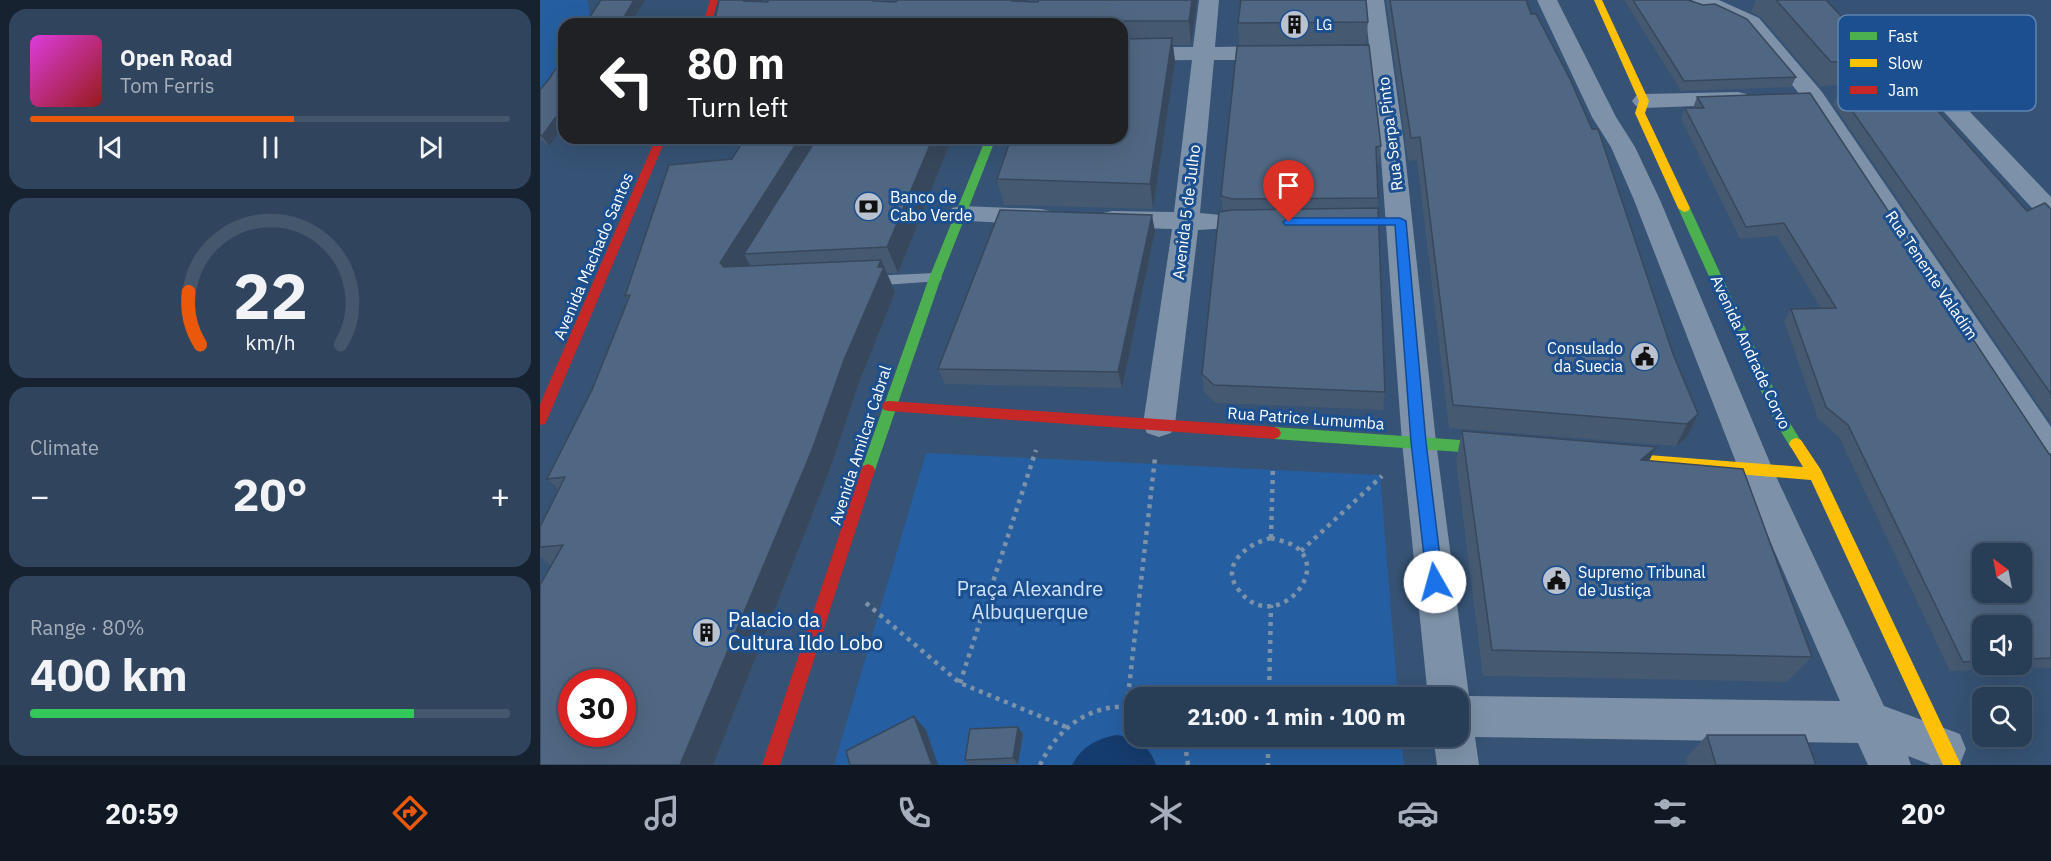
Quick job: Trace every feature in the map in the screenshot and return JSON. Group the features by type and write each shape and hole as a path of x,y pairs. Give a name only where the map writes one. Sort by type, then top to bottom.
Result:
{"street":[{"path":"709,18 714,0"},
{"name":"Avenida 5 de Julho","path":"1159,424 1186,222 1209,0"},
{"name":"Rua Serpa Pinto","path":"1374,0 1369,52 1400,221 1419,442 1448,687"},
{"path":"1547,0 1604,117 1623,147 1647,200 1756,470 1890,765"},
{"name":"Avenida Andrade Corvo","path":"1598,0 1644,101 1640,113 1782,422 1816,474 1949,757"},
{"name":"Rua Tenente Valadim","path":"1702,0 1752,22 1814,97 2051,454"},
{"path":"1128,54 1298,53"},
{"path":"1644,101 1757,98"},
{"path":"1955,111 2051,213"},
{"name":"Avenida Machado Santos","path":"540,420 658,144"},
{"name":"Avenida Amilcar Cabral","path":"771,765 835,577 889,406 935,278 989,144"},
{"path":"2012,171 2051,181"},
{"path":"961,214 1228,222"},
{"name":"Rua Patrice Lumumba","path":"889,406 1523,451"},
{"path":"1639,460 1816,474"},
{"path":"1469,717 1872,722 1949,757"},
{"path":"1456,747 1458,765"}],"lane":[{"path":"1341,222 1400,221"},
{"path":"852,282 935,278"}],"path":[{"path":"960,683 1047,416"},
{"path":"1129,687 1159,424"},
{"path":"1271,538 1274,432"},
{"path":"1301,551 1419,442"},
{"path":"1260,539 1283,539 1301,551 1306,561 1306,582 1292,599 1271,605 1246,599 1233,581 1232,571 1240,551 1260,539"},
{"path":"835,577 960,683 1066,727"},
{"path":"1269,687 1271,605"},
{"path":"1040,765 1045,751 1066,727 1093,711 1124,706"},
{"path":"1184,747 1188,765"},
{"path":"1268,747 1268,765"}],"green space":[{"path":"540,0 587,0 589,18 558,18 558,81 540,103"},
{"name":"Praça Alexandre Albuquerque","path":"926,453 1380,475 1397,687 1124,687 1124,747 1402,747 1404,765 834,765"}],"shaded area":[{"path":"1116,735 1124,737 1124,747 1146,747 1156,765 1072,765 1080,753 1102,739"}],"building":[{"path":"601,0 634,0 624,18 589,18"},
{"path":"719,0 896,2 897,0 1013,0 1038,2 1039,0 1192,0 1189,21 1128,21 1128,18 715,18"},
{"path":"1241,0 1366,0 1368,22 1238,23"},
{"path":"1390,0 1526,0 1531,14 1536,14 1570,79 1592,129 1598,129 1673,354 1698,414 1687,424 1453,405 1420,137 1411,138"},
{"path":"1633,0 1688,0 1703,5 1715,4 1747,19 1796,77 1684,81"},
{"path":"1776,0 1826,0 1840,15 1838,15 1838,62 1831,62"},
{"path":"1172,38 1150,184 997,179 1009,144 1128,144 1128,39"},
{"path":"1369,45 1381,146 1376,147 1378,198 1232,199 1221,196 1237,46"},
{"path":"558,65 558,114 542,136 540,135 540,90"},
{"path":"1810,93 2051,454 2051,658 2032,659 2032,615 1972,615 1972,662 1963,662 1848,425 1826,407 1791,309 1836,308 1784,223 1746,227 1685,108 1704,108 1697,97"},
{"path":"1852,111 1938,111 2027,211 2045,203 2051,209 2051,394"},
{"path":"741,144 796,144 720,263 724,267 881,260 878,267 884,267 844,360 812,450 680,765 540,765 540,585 563,545 540,547 540,527 565,477 547,479 592,390 630,295 625,296 669,165 732,159"},
{"name":"Banco de Cabo Verde","path":"813,144 930,144 887,247 744,254"},
{"path":"1378,208 1385,392 1214,385 1202,374 1219,212"},
{"path":"1000,210 1152,215 1118,372 938,369"},
{"name":"Supremo Tribunal de Justiça","path":"1462,431 1656,447 1641,460 1743,469 1812,657 1492,650"},
{"path":"914,716 932,765 850,765 846,751"},
{"path":"1018,727 1013,758 965,760 970,729"},
{"path":"1707,735 1805,735 1816,765 1716,765"}],"traffic: fast":[{"path":"868,470 935,278 989,144"},
{"path":"1684,208 1782,422 1796,444"},
{"path":"1274,433 1504,449"}],"traffic: slow":[{"path":"1598,0 1644,101 1640,113 1684,208"},
{"path":"1796,444 1816,474 1952,765"},
{"path":"1648,461 1816,474"}],"traffic: jam":[{"path":"709,18 714,0"},
{"path":"540,420 658,144"},
{"path":"889,406 1274,433"},
{"path":"771,765 868,470"}],"place":[{"name":"LG","path":"1295,25"},
{"name":"Banco de Cabo Verde","path":"869,206"},
{"name":"Consulado da Suecia","path":"1644,357"},
{"name":"Supremo Tribunal de Justiça","path":"1557,581"},
{"name":"Palacio da Cultura Ildo Lobo","path":"707,632"}],"route":[{"path":"1289,222 1400,221 1419,442 1435,582"}]}
